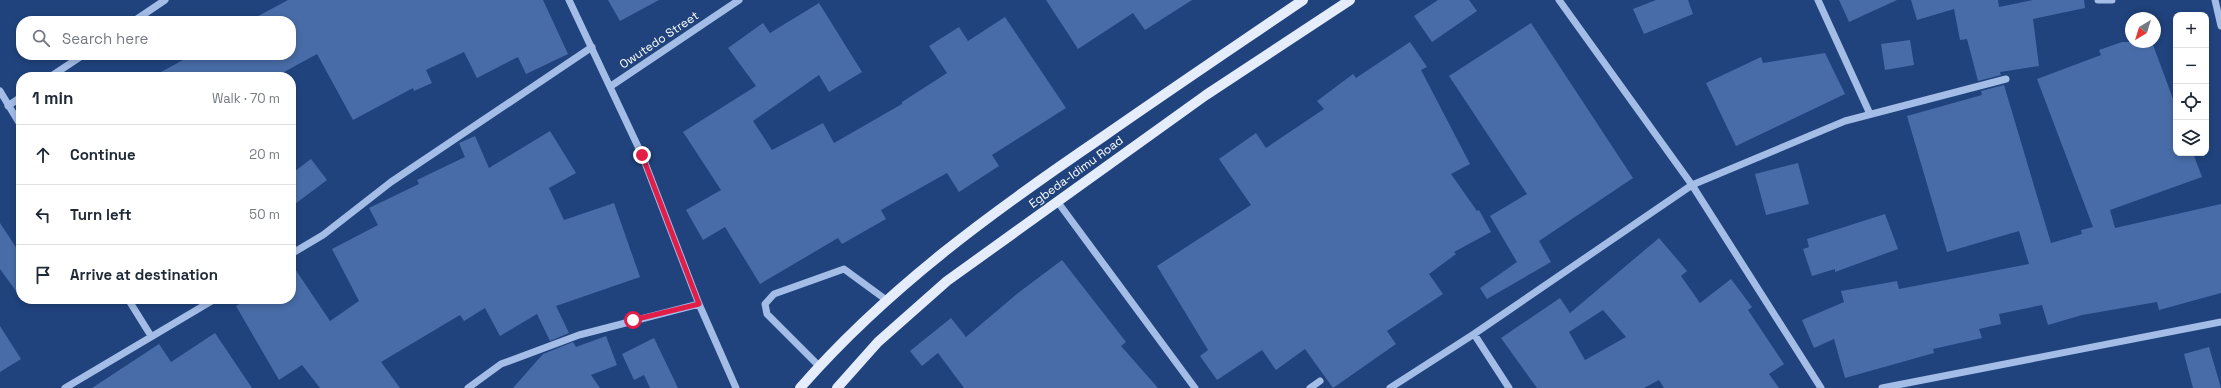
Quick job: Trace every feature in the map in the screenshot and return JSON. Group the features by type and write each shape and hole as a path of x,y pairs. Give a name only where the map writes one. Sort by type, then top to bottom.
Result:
{"main road":[{"name":"Egbeda-Idimu Road","path":"800,388 819,366 886,299 1005,204 1303,0"},
{"name":"Egbeda-Idimu Road","path":"837,388 878,342 947,281 1206,95 1350,0"}],"street":[{"path":"141,16 165,0"},
{"path":"569,0 611,86 642,155 699,304 736,388"},
{"name":"Owutedo Street","path":"611,86 739,0"},
{"path":"1559,0 1692,185 1821,388"},
{"path":"1818,0 1870,114"},
{"path":"2098,0 2112,0"},
{"path":"2215,0 2221,26"},
{"path":"296,251 323,235 391,182 592,47"},
{"path":"58,72 76,60"},
{"path":"1390,388 1474,334 1692,185 1845,121 2006,80"},
{"path":"0,91 16,118"},
{"path":"8,106 16,100"},
{"path":"1057,201 1195,388"},
{"path":"819,366 767,314 765,304 774,294 844,269 886,299"},
{"path":"131,304 151,336"},
{"path":"65,388 206,304"},
{"path":"468,388 501,364 579,335 699,304"},
{"path":"1882,388 2221,322"},
{"path":"1474,334 1509,388"},
{"path":"1310,388 1320,381"}],"building":[{"path":"288,0 543,0 568,54 526,74 518,57 477,78 464,52 426,70 432,83 414,91 413,88 353,120 317,54 284,72 161,72 183,60 296,60 296,16 258,16"},
{"path":"608,0 659,0 620,21"},
{"path":"1046,0 1192,0 1145,30 1133,13 1078,49"},
{"path":"1438,0 1469,0 1477,11 1432,42 1414,16"},
{"path":"1656,0 1688,0 1693,14 1644,34 1633,9"},
{"path":"1839,0 1897,0 1849,22"},
{"path":"1911,0 1998,0 1999,7 2033,0 2084,0 2085,8 2033,19 2039,66 2000,72 2001,75 1978,81 1967,39 1960,40 1954,9 1917,20"},
{"path":"819,3 862,72 829,92 819,75 753,121 772,150 823,123 834,143 902,104 902,102 947,73 929,46 959,27 968,41 1005,17 1066,108 992,155 999,166 959,192 947,173 881,210 886,219 842,244 838,238 760,284 725,227 703,240 686,210 721,190 683,132 756,86 728,48 763,23 770,33"},
{"path":"1531,23 1633,178 1539,241 1551,262 1487,299 1480,288 1517,262 1490,216 1527,194 1449,76"},
{"path":"1910,40 1914,65 1885,70 1881,44"},
{"path":"1410,42 1427,67 1421,70 1470,164 1451,174 1477,211 1479,210 1491,232 1454,252 1456,254 1429,274 1443,294 1387,331 1396,344 1333,388 1305,349 1276,370 1262,350 1217,380 1200,356 1208,350 1157,266 1251,205 1219,159 1256,133 1266,148 1324,109 1317,101 1353,74 1356,78"},
{"path":"2122,42 2125,42 2125,48 2154,48 2173,99 2173,156 2194,156 2202,177 2110,210 2115,228 2221,204 2221,293 2159,310 2157,302 2082,315 2048,325 2042,305 1999,314 2001,324 1979,329 1982,338 1933,349 1934,353 1845,378 1834,339 1814,348 1802,320 1844,302 1841,291 1897,281 1899,289 2029,264 2019,231 1947,252 1907,116 1982,95 1981,91 2004,85 2051,243 2082,234 2081,230 2093,227 2037,79 2101,55 2099,50"},
{"path":"1825,53 1845,94 1736,146 1706,83 1761,57 1763,63"},
{"path":"550,131 576,173 549,188 564,220 614,203 640,277 556,306 569,333 550,341 537,314 500,336 485,308 464,321 460,315 381,362 400,388 320,388 302,365 279,380 236,306 239,304 296,304 296,270 330,321 359,301 332,249 378,225 369,208 419,184 417,180 465,157 459,143 475,136 489,168"},
{"path":"311,159 327,180 296,203 296,170"},
{"path":"1798,163 1809,204 1766,215 1755,174"},
{"path":"1885,214 1898,249 1835,272 1835,269 1812,276 1803,249 1809,247 1807,239"},
{"path":"0,223 16,247 16,291 0,269"},
{"path":"1659,238 1687,271 1681,276 1700,303 1731,279 1752,307 1748,310 1784,364 1769,374 1779,388 1664,388 1659,380 1644,388 1537,388 1501,338 1560,298 1570,313","holes":["1603,310 1626,337 1585,360 1569,332"]},
{"path":"1062,260 1126,342 1121,346 1158,388 964,388 938,353 922,366 910,351 951,318 966,337 1018,293"},
{"path":"0,326 21,359 0,372"},
{"path":"215,333 252,388 92,388 159,344 171,362"},
{"path":"606,336 617,365 591,375 600,388 513,388 543,354 573,342 576,347"},
{"path":"654,338 678,388 650,388 644,375 634,380 622,354"},
{"path":"2209,347 2221,388 2193,388 2184,354"}],"route":[{"path":"633,320 699,304 642,155"}]}
